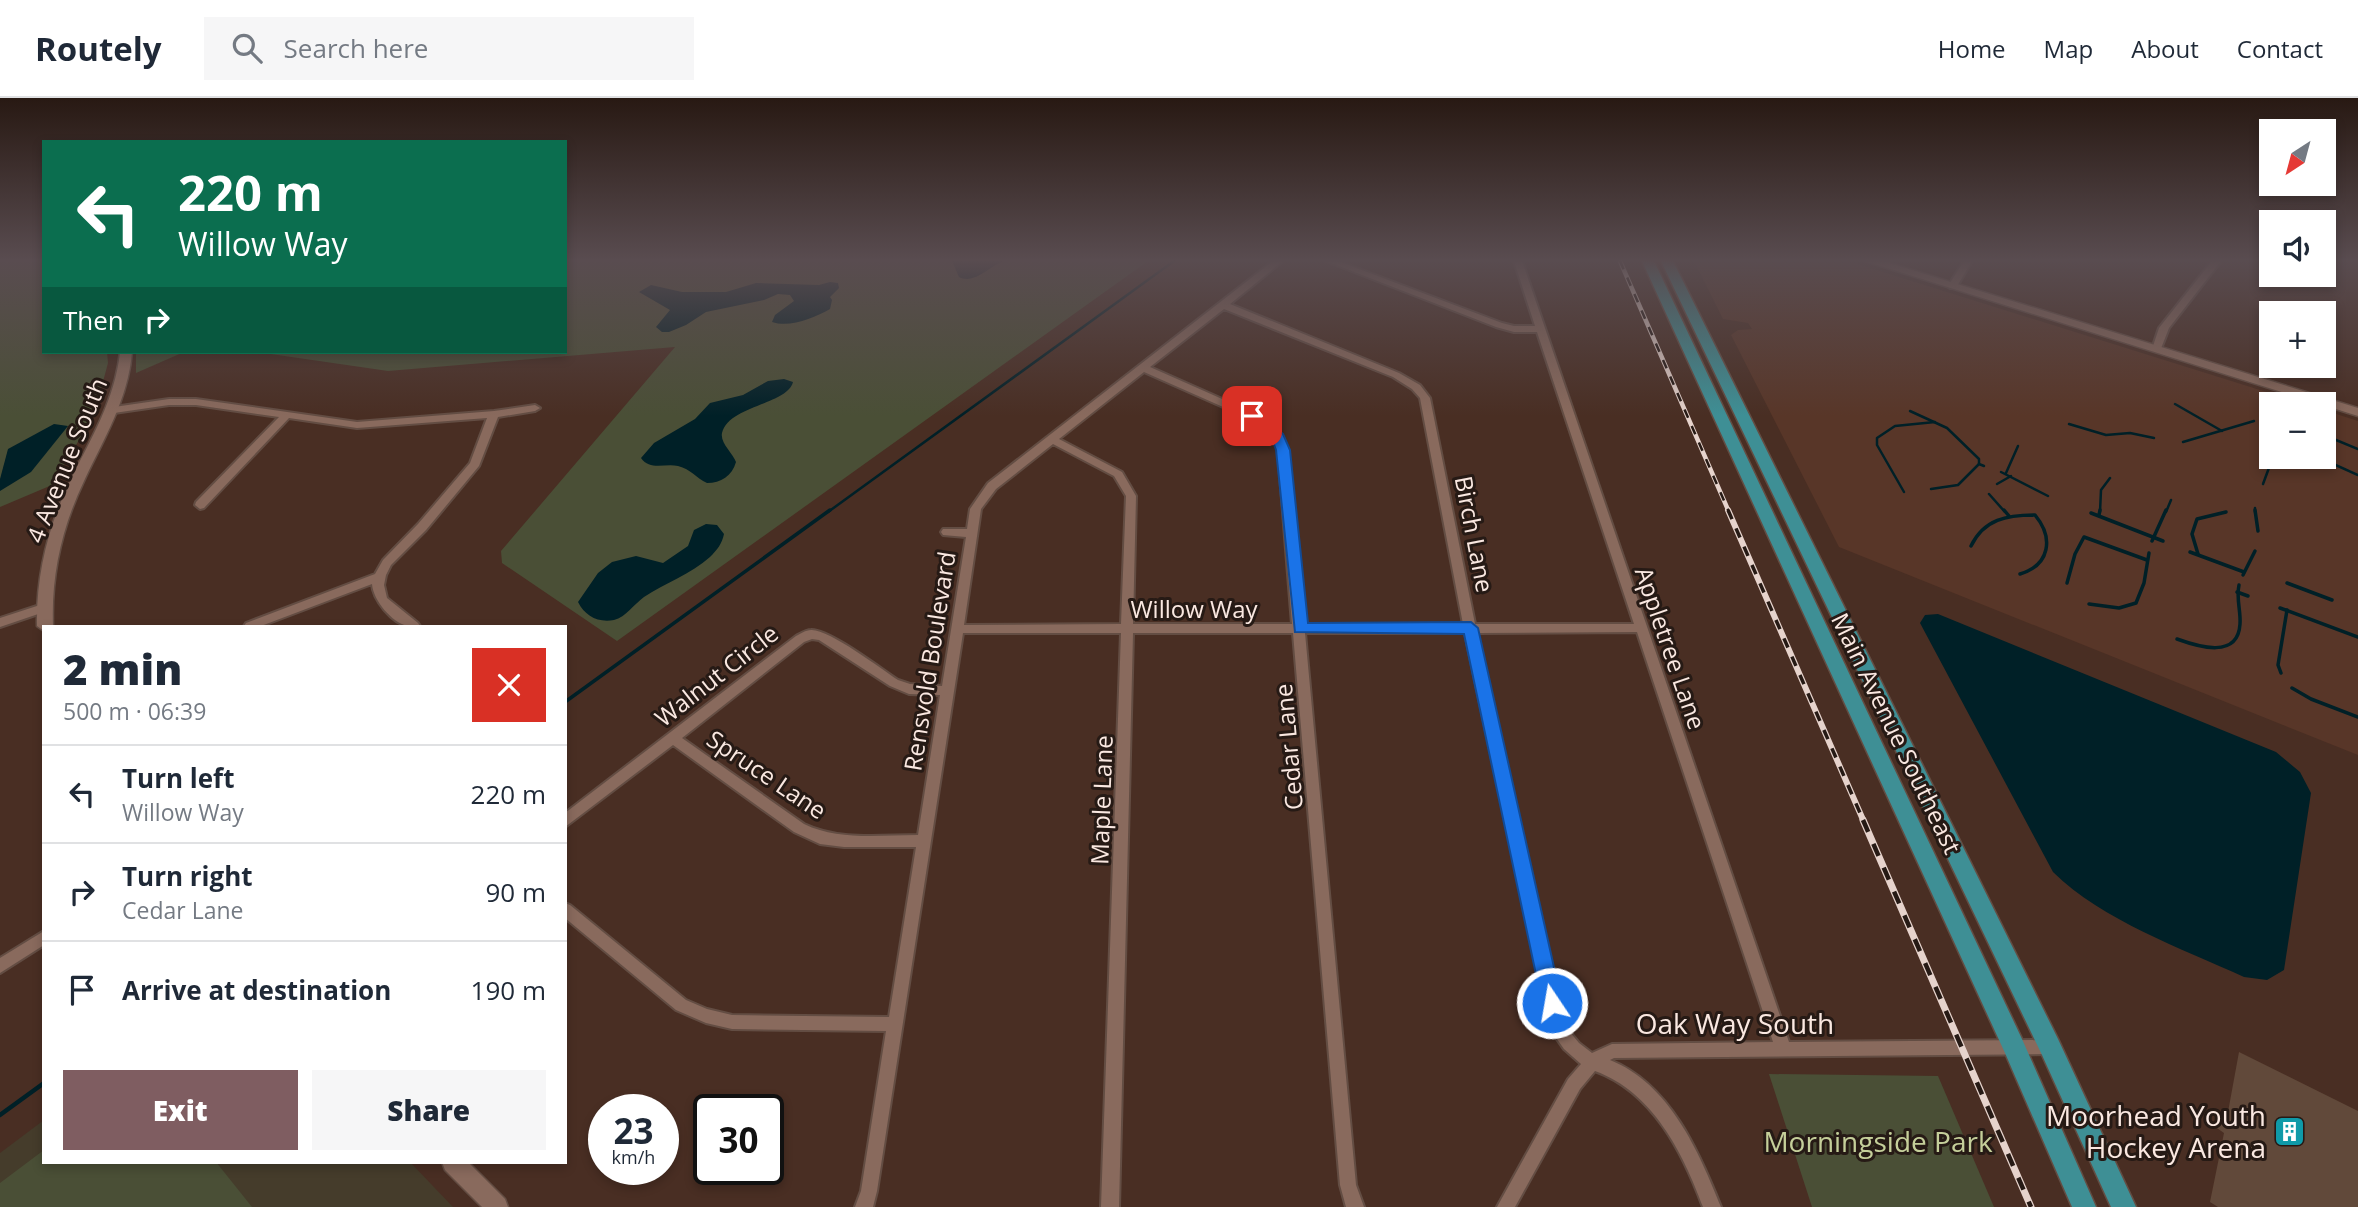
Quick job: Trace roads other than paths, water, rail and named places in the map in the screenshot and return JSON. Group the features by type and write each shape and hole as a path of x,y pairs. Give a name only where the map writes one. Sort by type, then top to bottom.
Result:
{"main road":[{"name":"Main Avenue Southeast","path":"1672,313 2014,1047 2084,1207"},
{"name":"Main Avenue Southeast","path":"1692,313 2050,1047 2124,1207"}],"street":[{"name":"Rensvold Boulevard","path":"864,1207 869,1191 976,509 992,486 1213,313"},
{"name":"Birch Lane","path":"1242,313 1396,375 1416,387 1425,398 1471,628 1558,1030 1572,1048 1592,1062 1617,1070 1637,1085 1678,1132 1694,1162 1712,1207"},
{"path":"1467,313 1514,329 1541,329"},
{"name":"Appletree Lane","path":"1536,313 1783,1048"},
{"path":"2040,313 2358,412"},
{"path":"2157,349 2164,328 2176,313"},
{"name":"4 Avenue South","path":"45,625 43,608 51,555 76,484 114,410 126,367 126,354"},
{"name":"Cedar Lane","path":"1143,368 1252,416 1279,437 1283,450 1348,1185 1354,1207"},
{"path":"114,410 169,402 196,402 357,425 535,408"},
{"path":"413,625 383,602 376,591 378,577 387,563 431,517 475,464 494,414"},
{"path":"200,505 286,416"},
{"name":"Maple Lane","path":"1052,439 1118,474 1131,496 1110,1207"},
{"path":"947,532 972,533"},
{"path":"253,625 378,577"},
{"path":"0,623 43,608"},
{"name":"Willow Way","path":"957,629 1642,628"},
{"name":"Walnut Circle","path":"567,819 800,639 811,634 822,636 894,683 909,689 947,691"},
{"name":"Spruce Lane","path":"673,738 799,828 820,838 924,841"},
{"path":"567,911 681,1005 705,1016 732,1023 895,1024"},
{"path":"0,966 42,938"},
{"name":"Oak Way South","path":"1592,1062 1612,1051 1631,1049 2050,1047"},
{"path":"1506,1207 1574,1084 1592,1062"},
{"path":"455,1164 497,1207"}],"water":[{"path":"668,313 705,313 669,332 662,332 656,327"},
{"path":"778,313 823,313 786,324 772,322"},
{"path":"784,379 793,382 789,390 735,416 727,424 722,437 736,462 729,475 721,480 707,483 683,467 653,465 641,458 654,443 695,419 710,403 743,395 768,381"},
{"path":"54,424 68,426 31,472 0,491 0,479 8,449"},
{"path":"706,524 717,525 724,534 719,547 703,563 644,597 614,620 597,619 588,615 581,607 578,602 598,573 612,562 636,556 663,563 688,546 694,530"},
{"path":"1938,614 2276,752 2300,772 2311,793 2284,970 2267,980 2244,977 2119,919 2095,905 2053,872 1920,623 1925,615"}],"waterway":[{"path":"828,512 1103,313"},
{"path":"2175,404 2221,431"},
{"path":"1910,411 1934,422"},
{"path":"2221,431 2254,421"},
{"path":"1904,492 1877,445 1877,438 1895,426 1934,422"},
{"path":"1934,422 1947,428 1979,459 1979,464"},
{"path":"2069,424 2106,435 2130,433 2154,438"},
{"path":"2183,442 2221,431"},
{"path":"2336,440 2358,449"},
{"path":"2006,473 2018,446"},
{"path":"1931,489 1958,485 1979,464"},
{"path":"1979,464 1984,466"},
{"path":"2336,465 2358,475"},
{"path":"2263,484 2269,469"},
{"path":"2001,472 2010,477"},
{"path":"1997,484 2010,477"},
{"path":"2010,477 2048,496"},
{"path":"2100,512 2101,490 2110,478"},
{"path":"1989,494 2005,512"},
{"path":"2166,512 2171,500"},
{"path":"567,701 830,510"},
{"path":"2004,510 2009,516"},
{"path":"2099,515 2100,510"},
{"path":"2154,537 2166,510"},
{"path":"2255,510 2258,531"},
{"path":"2198,554 2192,534 2197,519 2226,512"},
{"path":"2091,513 2154,537"},
{"path":"1971,546 1976,537 1997,520 2035,515 2045,533 2046,550 2038,564 2020,574"},
{"path":"2067,583 2075,554 2084,537 2147,560"},
{"path":"2154,537 2163,541"},
{"path":"2243,575 2255,551"},
{"path":"2190,552 2244,572"},
{"path":"2089,604 2119,608 2136,603 2144,583 2149,553"},
{"path":"2287,583 2332,600"},
{"path":"2238,592 2239,585"},
{"path":"2177,639 2216,648 2232,642 2238,635 2240,624 2238,592"},
{"path":"2238,592 2248,596"},
{"path":"2280,608 2287,611"},
{"path":"2281,673 2278,665 2287,611"},
{"path":"2287,611 2358,637"},
{"path":"2292,688 2311,699 2358,717"},
{"path":"0,1115 42,1084"}],"railway":[{"path":"1642,313 1729,512"},
{"path":"1728,510 1864,822"},
{"path":"1863,820 2031,1207"}],"place":[{"name":"Moorhead Youth Hockey Arena","path":"2289,1131"}],"park label":[{"name":"Morningside Park","path":"1878,1141"}]}
